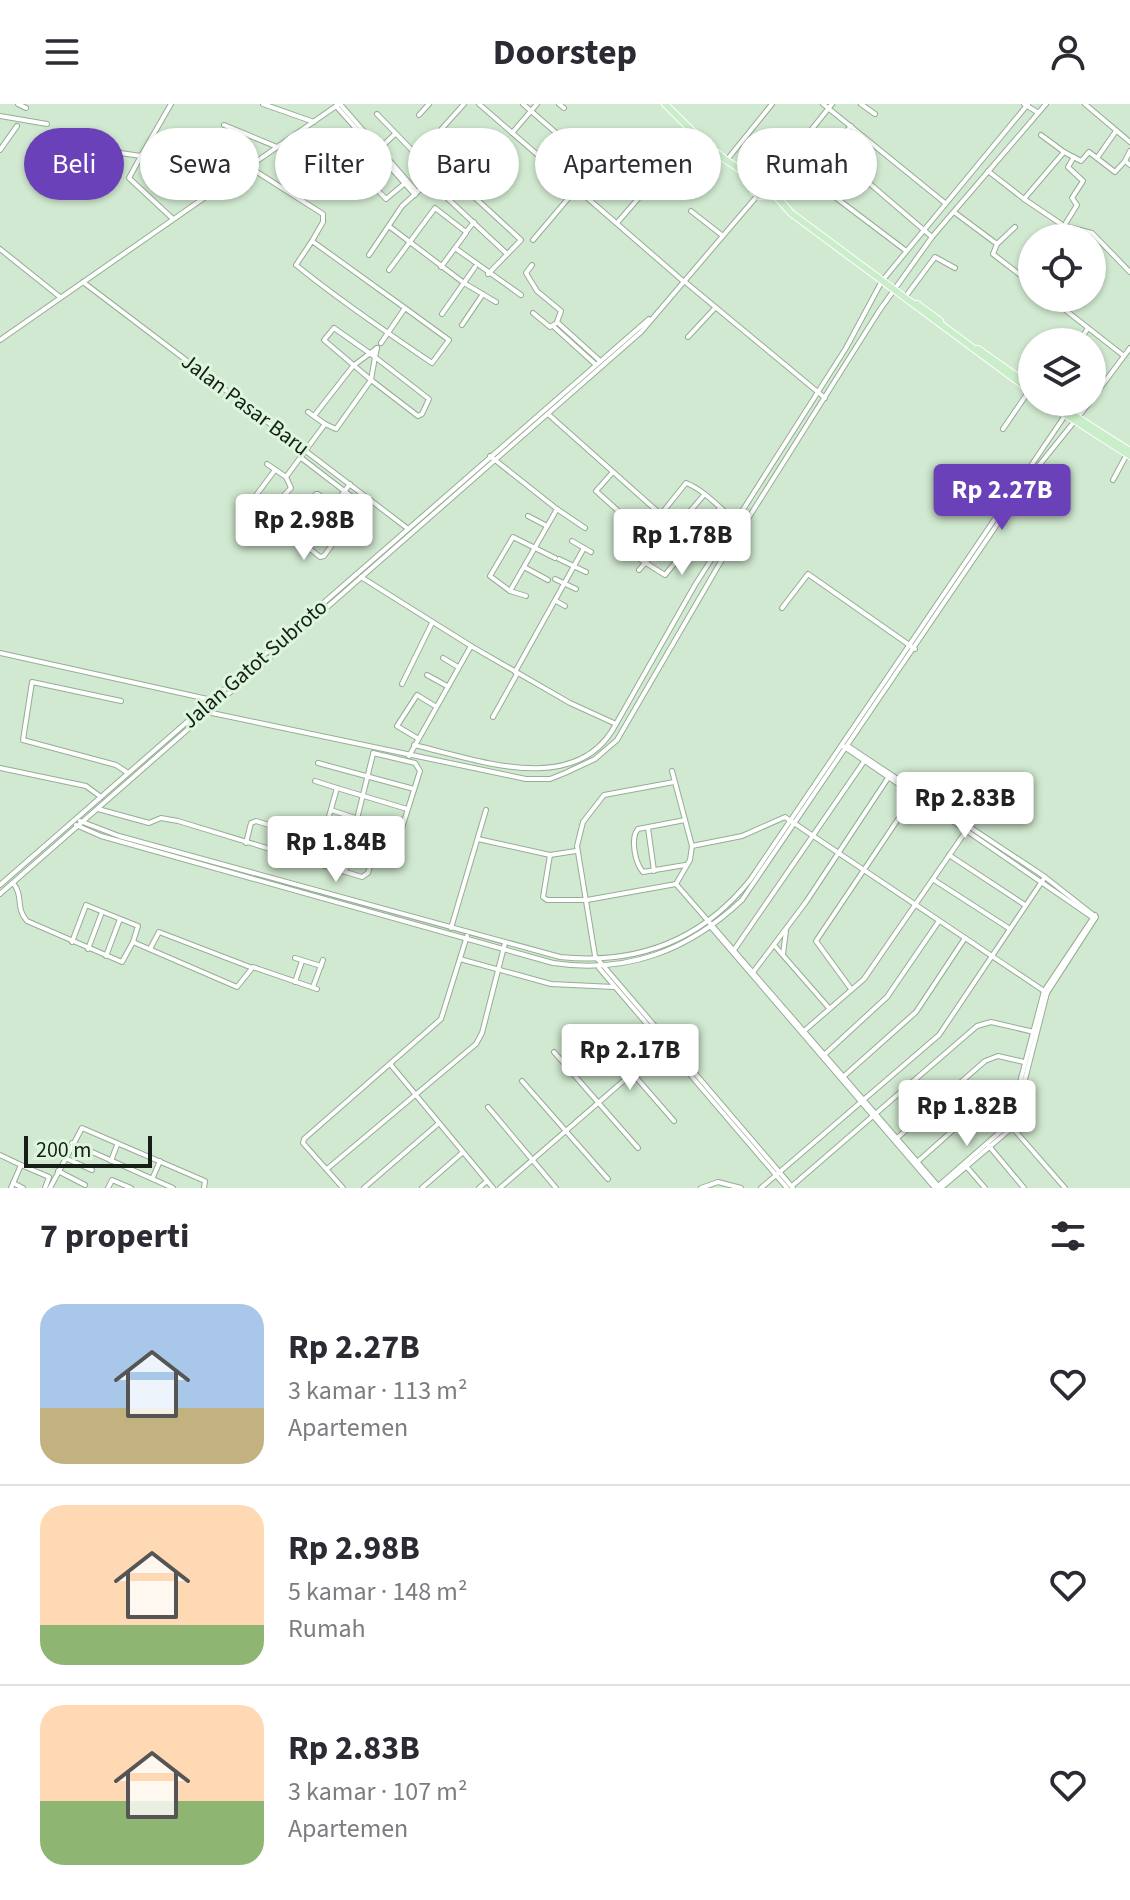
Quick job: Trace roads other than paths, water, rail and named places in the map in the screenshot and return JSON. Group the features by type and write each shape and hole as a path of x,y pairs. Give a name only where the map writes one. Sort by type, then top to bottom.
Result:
{"main road":[{"path":"665,104 690,128"},
{"path":"721,156 737,169"},
{"path":"771,200 779,203 1018,380"},
{"path":"895,290 1018,380"},
{"path":"1070,417 1129,454"}],"street":[{"path":"18,104 26,108"},
{"path":"157,128 171,104"},
{"path":"263,104 314,122"},
{"path":"419,115 429,104"},
{"path":"442,128 464,104"},
{"path":"479,104 506,128"},
{"path":"523,104 550,128"},
{"path":"516,128 537,104"},
{"path":"559,104 564,108"},
{"path":"726,161 772,104"},
{"path":"861,104 875,114"},
{"path":"413,746 518,769 541,770 571,763 602,742 821,395 879,311 931,237 1046,104"},
{"path":"1085,104 1130,142"},
{"path":"305,128 338,105 357,128"},
{"path":"810,128 828,105 945,203"},
{"path":"208,712 374,750 540,780 550,779 595,759 617,740 722,551 821,395 883,281 923,228 1027,105 1036,112"},
{"path":"377,114 408,147"},
{"path":"0,116 47,124"},
{"path":"224,125 275,146"},
{"path":"0,150 17,126"},
{"path":"851,126 832,151 931,237"},
{"path":"1097,158 1116,131"},
{"path":"392,137 395,134"},
{"path":"1041,135 1081,161 1089,152 1115,172 1130,151"},
{"path":"519,139 535,152"},
{"path":"1024,199 1064,152"},
{"path":"1065,224 1077,205 1072,198 1083,181 1067,167 1074,157"},
{"path":"140,158 129,178 140,188"},
{"path":"1125,161 1130,165"},
{"path":"392,169 408,186"},
{"path":"392,170 408,187"},
{"path":"988,171 1061,224"},
{"path":"259,174 323,214 323,222 296,265 432,363 449,340 312,241"},
{"path":"392,195 404,184"},
{"path":"153,200 173,219"},
{"path":"0,340 198,200"},
{"path":"369,255 411,200"},
{"path":"450,200 508,254"},
{"path":"478,200 521,240 488,274"},
{"path":"533,240 567,200"},
{"path":"591,200 714,309 821,395"},
{"path":"617,223 637,200"},
{"name":"Jalan Gatot Subroto","path":"0,894 641,332 753,200"},
{"path":"839,200 905,250"},
{"path":"389,270 435,208 466,232"},
{"path":"691,211 723,236"},
{"path":"954,212 997,244"},
{"path":"441,267 474,222"},
{"path":"424,224 430,229"},
{"path":"389,226 441,267 496,302"},
{"path":"1015,227 997,244 993,254 1018,273"},
{"path":"1106,247 1130,272"},
{"path":"455,248 476,266 521,295"},
{"path":"0,249 61,298"},
{"path":"906,296 935,257 955,268"},
{"path":"532,265 526,273 537,291 561,311 555,324"},
{"path":"442,314 476,266"},
{"name":"Jalan Pasar Baru","path":"83,282 307,449 407,528"},
{"path":"462,325 483,294"},
{"path":"381,343 405,308"},
{"path":"688,337 714,309"},
{"path":"1068,312 1088,328"},
{"path":"533,313 555,324 597,362"},
{"name":"Jalan Gatot Subroto","path":"0,885 597,362 654,316"},
{"path":"331,329 375,357 429,399 430,404 418,416 324,342 331,329"},
{"path":"0,331 6,336"},
{"path":"1106,342 1124,356"},
{"path":"308,412 325,424 336,429 371,380 377,348 353,366 314,416"},
{"path":"1106,380 1130,348"},
{"path":"1003,429 1018,408"},
{"path":"548,414 693,543"},
{"path":"74,820 78,826 101,836 451,928 503,950 553,963 601,967 654,958 742,900 796,824 909,644 1070,417"},
{"path":"74,820 119,836 467,935 560,957 596,959 661,948 710,922 750,880 915,649 1070,417"},
{"path":"286,477 325,424"},
{"path":"1113,480 1129,454"},
{"path":"490,456 585,528"},
{"path":"300,457 369,510"},
{"path":"267,464 286,477 291,488 277,507 271,507 257,494 275,470"},
{"path":"613,472 596,491 644,534"},
{"path":"720,508 665,575 630,553 686,483 704,495 730,516"},
{"path":"304,544 350,484"},
{"path":"318,494 333,506 350,521 322,557 288,531 313,495 318,494"},
{"path":"639,570 704,495"},
{"path":"510,591 557,509"},
{"path":"528,516 547,526"},
{"path":"526,596 510,591 491,574 513,537 586,572"},
{"path":"572,541 591,552"},
{"path":"493,717 584,548"},
{"path":"524,567 548,580"},
{"path":"782,608 808,574 915,649"},
{"path":"361,577 516,673 616,724"},
{"path":"555,579 576,589"},
{"path":"556,601 565,606"},
{"path":"402,684 432,623"},
{"path":"921,627 927,631"},
{"path":"409,755 471,646"},
{"path":"0,653 210,701"},
{"path":"443,658 458,667"},
{"path":"427,675 447,686"},
{"path":"121,701 32,682 23,740 116,765 128,773"},
{"path":"417,738 397,726 414,697 436,706"},
{"path":"676,884 938,1188 1011,1126 1046,992 1094,916 844,745"},
{"path":"357,819 374,750"},
{"path":"246,843 253,822 310,837 324,834 375,850 392,852 419,765 374,750"},
{"path":"733,950 865,759"},
{"path":"318,763 414,789"},
{"path":"0,768 86,786 101,797"},
{"path":"672,771 692,846 676,884"},
{"path":"754,971 838,855 890,774"},
{"path":"315,781 407,809"},
{"path":"674,782 604,795 583,822 577,850 596,959 790,1188 977,1026 991,1022 1034,1032"},
{"path":"324,834 337,788"},
{"path":"851,989 816,941 916,792"},
{"path":"98,809 149,823 161,818 178,821 366,876 375,850"},
{"path":"331,810 400,833"},
{"path":"451,928 486,810"},
{"path":"692,846 742,836 780,816 790,820 1046,992"},
{"path":"685,820 635,830 634,836 639,868 643,872 686,864"},
{"path":"648,828 654,871"},
{"path":"803,1032 864,979 968,828"},
{"path":"286,855 292,832"},
{"path":"324,866 333,837"},
{"path":"478,839 550,855 570,854 577,850"},
{"path":"345,872 353,844"},
{"path":"550,855 544,899 587,900 676,884"},
{"path":"949,855 1025,905"},
{"path":"761,1188 939,1035 1043,879"},
{"path":"933,880 1010,929"},
{"path":"14,884 19,891 20,911 27,921 72,942 106,956 124,961 138,926 85,905 72,942"},
{"path":"88,949 102,912"},
{"path":"106,956 120,919"},
{"path":"824,1055 887,997 939,921"},
{"path":"783,956 786,929"},
{"path":"150,949 159,932 315,988 322,963 295,958"},
{"path":"343,1188 303,1143 304,1139 441,1019 467,935"},
{"path":"842,1077 916,1012 965,938"},
{"path":"133,942 237,987 243,984 250,967"},
{"path":"327,1169 469,1052 480,1038 505,943"},
{"path":"774,945 829,1008"},
{"path":"733,950 803,1032"},
{"path":"460,959 562,986 616,985"},
{"path":"295,982 302,960"},
{"path":"607,1044 674,1121"},
{"path":"500,1188 666,1044"},
{"path":"554,1052 638,1148"},
{"path":"895,1140 985,1061 998,1056 1026,1063"},
{"path":"391,1065 493,1188"},
{"path":"522,1081 608,1179"},
{"path":"916,1164 995,1093 1019,1092"},
{"path":"488,1107 556,1188"},
{"path":"364,1188 438,1124"},
{"path":"1011,1126 1065,1188"},
{"path":"48,1188 82,1128 206,1181 204,1188"},
{"path":"72,1143 173,1188"},
{"path":"111,1161 118,1144"},
{"path":"989,1145 1024,1188"},
{"path":"422,1188 462,1153"},
{"path":"1,1157 49,1177 48,1188"},
{"path":"65,1158 92,1170"},
{"path":"153,1178 160,1161"},
{"path":"21,1165 12,1186 23,1188"},
{"path":"965,1165 985,1188"},
{"path":"58,1171 85,1185"},
{"path":"108,1188 112,1180 131,1188"},
{"path":"479,1188 487,1181"},
{"path":"701,1188 718,1182 741,1188"}]}
